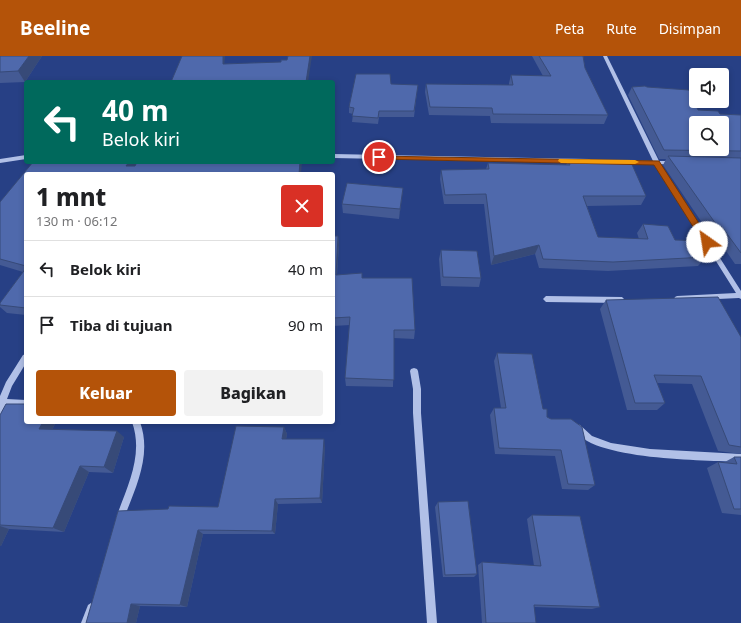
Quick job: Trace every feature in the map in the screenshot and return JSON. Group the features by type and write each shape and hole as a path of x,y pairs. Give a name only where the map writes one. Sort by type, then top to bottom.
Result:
{"street":[{"path":"605,56 656,163 741,295 673,299"},
{"path":"335,156 593,161"},
{"path":"0,161 24,157"},
{"path":"617,162 680,163"},
{"path":"546,299 629,300"},
{"path":"0,427 4,410 3,402 10,384 24,360"},
{"path":"414,371 417,389 417,413 432,623"},
{"path":"3,402 24,403"},
{"path":"569,422 589,439 611,447 650,452 741,458"},
{"path":"117,528 140,456 142,440 137,424"},
{"path":"86,623 93,601"}],"building":[{"path":"0,56 29,56 18,71 0,72"},
{"path":"182,56 223,56 223,64 281,62 281,60 287,60 288,56 310,56 306,80 172,80"},
{"path":"539,56 583,56 585,68 608,115 493,114 492,108 430,107 426,84 513,85 511,75 551,76"},
{"path":"356,74 390,74 391,84 418,85 414,111 379,111 378,118 352,116 354,108 349,107"},
{"path":"645,86 689,90 689,108 718,111 720,114 741,115 741,151 729,151 729,116 689,116 689,150 664,150 632,87"},
{"path":"668,156 741,158 741,253 722,227 718,227"},
{"path":"630,160 646,196 583,196 598,237 648,239 643,224 668,226 675,240 706,241 706,257 613,262 543,259 539,245 494,256 486,194 445,195 441,170 489,169 488,163 570,165 568,161"},
{"path":"31,164 128,164 126,166 135,166 136,164 300,164 299,172 25,172"},
{"path":"24,173 24,265 0,259 0,202"},
{"path":"347,183 403,188 400,209 342,204"},
{"path":"335,236 338,236 336,275 362,273 362,278 412,278 415,330 394,330 394,380 345,378 350,317 335,318"},
{"path":"441,250 477,251 481,278 443,277"},
{"path":"24,271 24,308 0,305"},
{"path":"718,297 741,337 741,447 729,445 701,376 654,375 665,403 635,403 606,300"},
{"path":"497,353 532,354 543,409 547,409 547,417 551,419 571,419 582,427 595,485 568,484 561,450 499,448 494,408 506,408"},
{"path":"6,404 24,404 24,424 42,424 39,429 117,431 104,467 80,466 53,528 0,525 0,415"},
{"path":"236,426 284,427 282,439 324,439 320,498 275,499 272,531 198,530 180,605 131,604 127,623 86,623 118,511 168,509 169,506 218,507"},
{"path":"734,457 741,457 741,509 734,509 718,462 737,464"},
{"path":"468,501 477,574 445,575 438,502"},
{"path":"532,515 580,516 600,607 534,605 536,623 486,623 482,562 541,566"}],"slow traffic":[{"path":"561,161 635,162"}],"route":[{"path":"379,157 656,163 707,242"}]}
